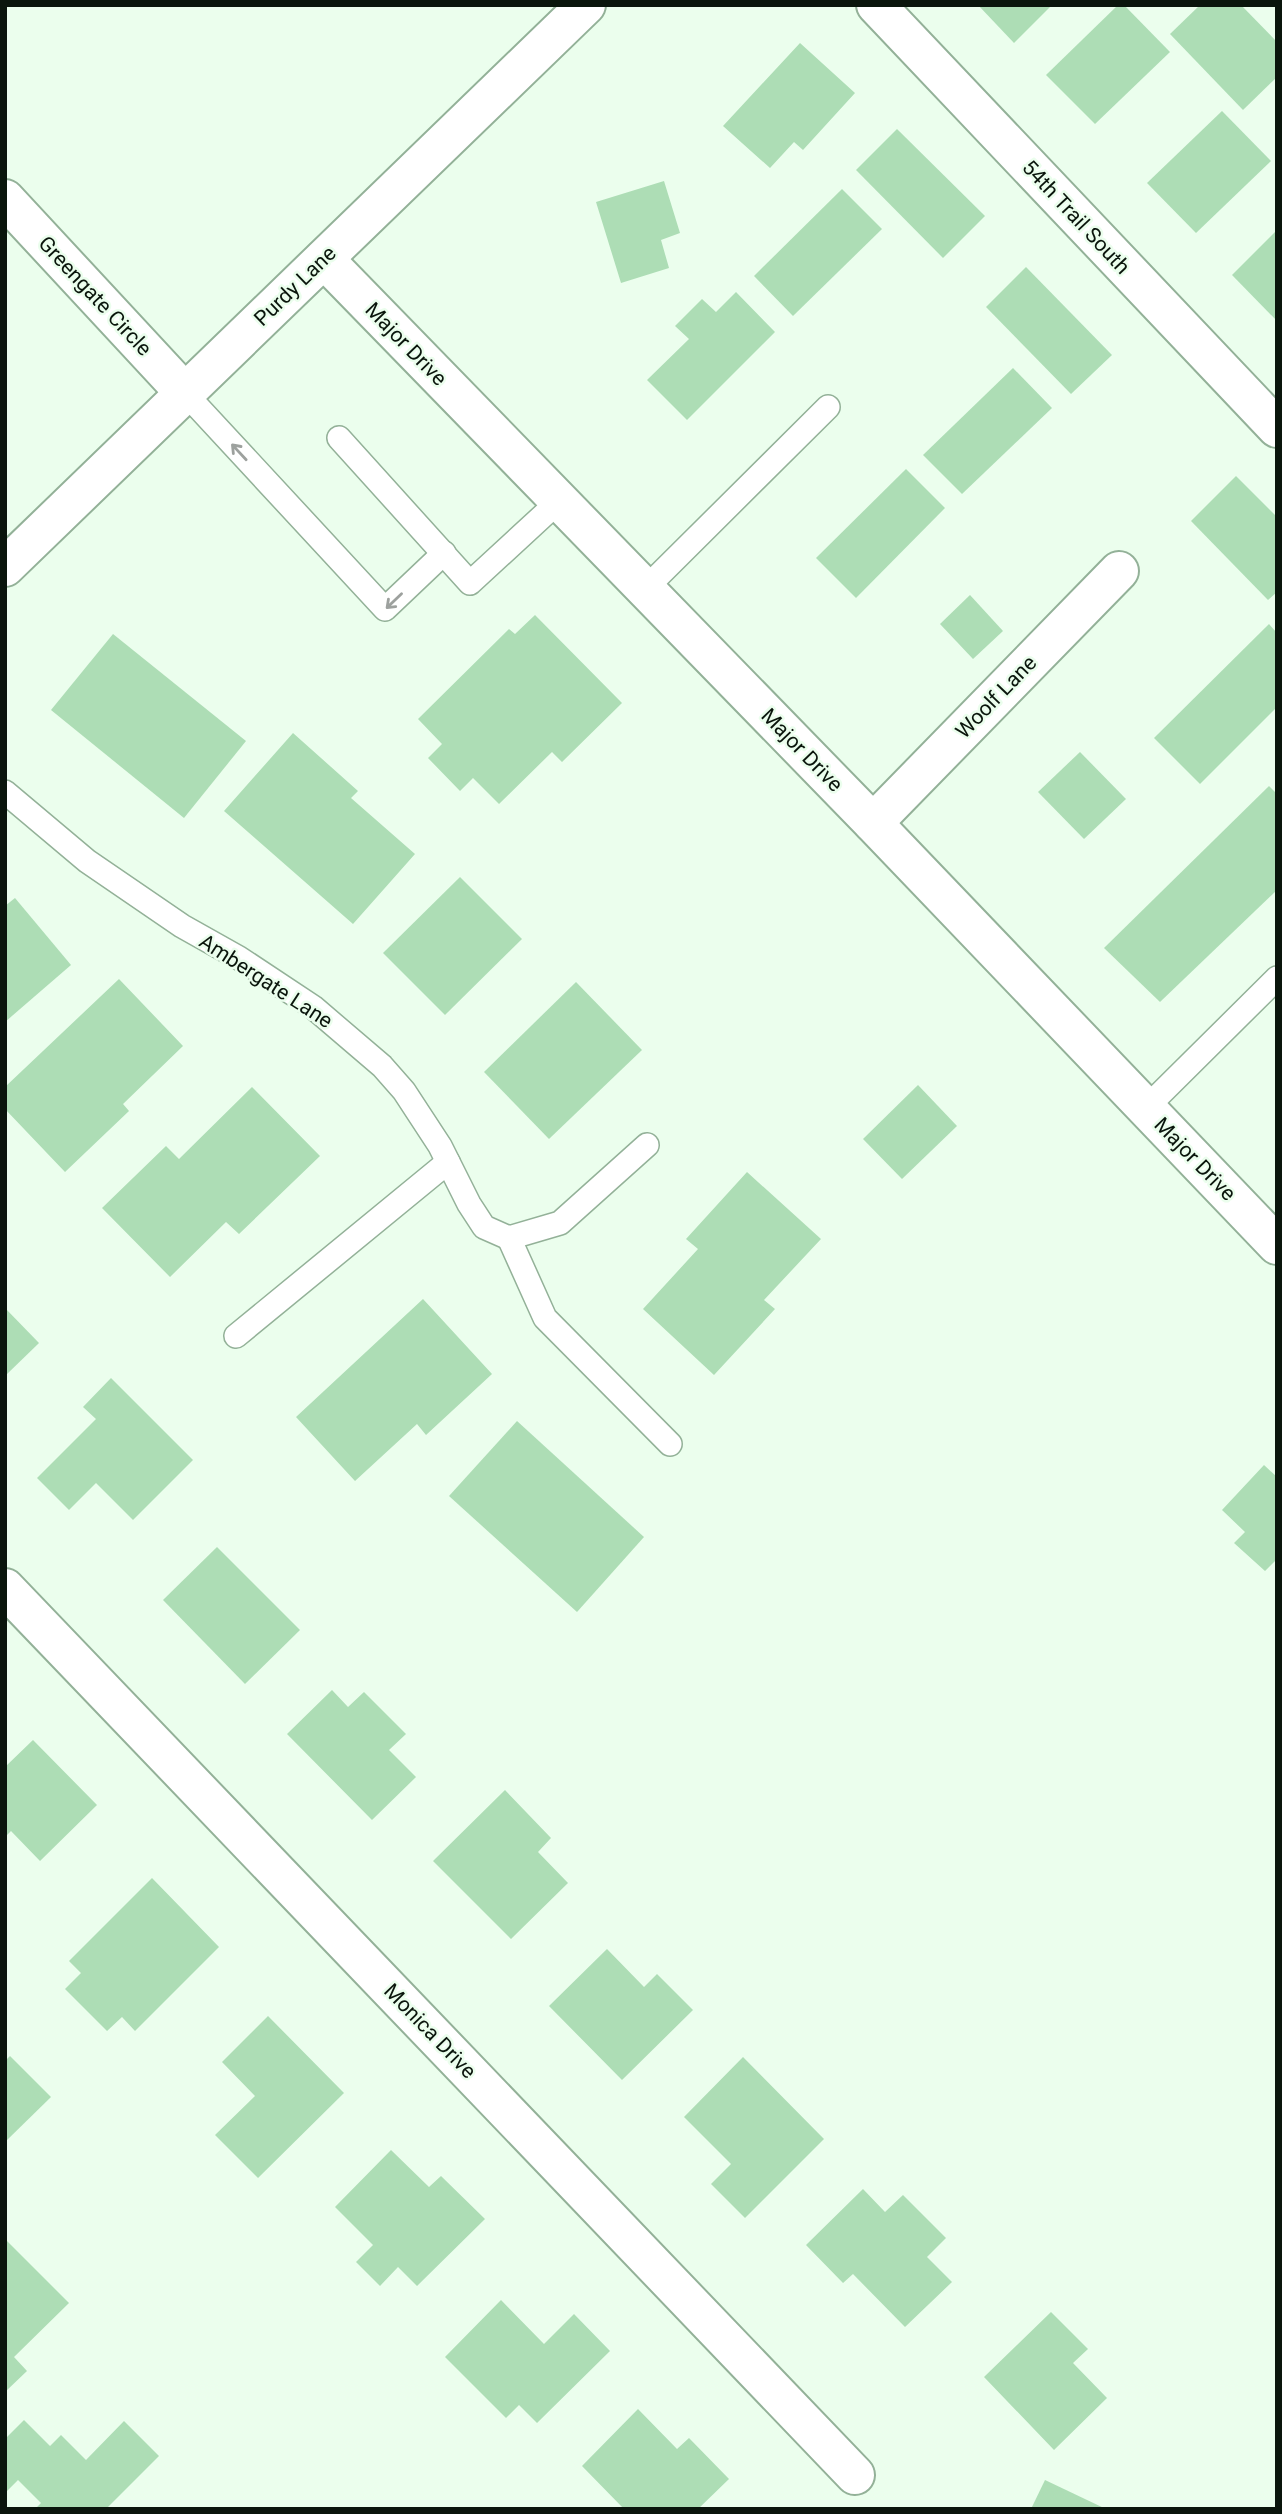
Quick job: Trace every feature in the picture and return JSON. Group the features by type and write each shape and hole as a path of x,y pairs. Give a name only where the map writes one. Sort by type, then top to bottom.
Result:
{"street":[{"name":"Purdy Lane","path":"11,549 185,393 586,5"},
{"name":"54th Trail South","path":"876,5 1277,428"},
{"name":"Greengate Circle","path":"5,199 185,393"},
{"name":"Major Drive","path":"324,259 873,823 1277,1245"},
{"name":"Woolf Lane","path":"873,823 1119,571"},
{"name":"Monica Drive","path":"5,1588 855,2475"}],"lane":[{"path":"185,393 385,609 444,553"},
{"path":"645,589 828,407"},
{"path":"339,438 470,583 559,501"},
{"name":"Ambergate Lane","path":"5,792 87,861 182,926 239,958 313,1007 382,1066 397,1083 440,1146 469,1204 484,1227 509,1238"},
{"path":"1146,1108 1277,978"},
{"path":"647,1145 560,1223 509,1238 545,1318 670,1444"},
{"path":"236,1336 449,1162"}],"building":[{"path":"978,5 1052,5 1014,43"},
{"path":"1118,5 1124,5 1170,52 1095,124 1046,75"},
{"path":"1200,5 1241,5 1277,42 1277,77 1243,110 1170,34"},
{"path":"800,43 855,93 803,150 794,142 770,168 723,126"},
{"path":"1222,111 1271,161 1196,233 1147,183"},
{"path":"897,129 985,216 943,258 856,170"},
{"path":"664,181 680,233 661,240 669,268 621,283 596,202"},
{"path":"842,189 882,229 793,316 754,276"},
{"path":"1277,230 1277,321 1232,275"},
{"path":"1026,267 1112,355 1071,394 986,307"},
{"path":"736,292 775,332 687,420 647,380 689,339 675,326 702,299 716,312"},
{"path":"1013,368 1052,408 962,494 923,455"},
{"path":"906,469 945,508 856,598 816,558"},
{"path":"1236,476 1277,517 1277,592 1268,600 1191,521"},
{"path":"970,595 1003,631 973,659 940,624"},
{"path":"535,615 622,703 562,762 552,752 499,804 473,778 460,791 428,758 442,744 418,719 509,629 515,634"},
{"path":"1269,624 1277,633 1277,707 1200,784 1154,738"},
{"path":"113,634 246,741 184,818 51,710"},
{"path":"293,733 358,791 351,798 415,854 353,924 224,811"},
{"path":"1080,752 1126,799 1084,839 1038,792"},
{"path":"1269,786 1277,794 1277,890 1160,1002 1104,948"},
{"path":"460,877 522,939 445,1015 383,953"},
{"path":"15,898 71,965 5,1022 5,906"},
{"path":"119,979 183,1046 123,1104 129,1111 65,1172 5,1109 5,1087"},
{"path":"576,982 642,1050 549,1139 484,1072"},
{"path":"918,1085 957,1126 902,1179 863,1139"},
{"path":"252,1087 320,1156 239,1234 226,1222 170,1277 102,1208 166,1146 179,1159"},
{"path":"747,1172 821,1239 764,1300 775,1309 714,1375 643,1309 698,1249 686,1239"},
{"path":"423,1299 492,1374 426,1435 417,1424 355,1481 296,1417"},
{"path":"5,1308 39,1343 5,1376"},
{"path":"111,1378 193,1460 133,1520 96,1483 69,1510 37,1478 96,1419 83,1407"},
{"path":"517,1421 644,1537 577,1612 449,1496"},
{"path":"1264,1465 1277,1477 1277,1559 1265,1571 1234,1543 1245,1532 1222,1510"},
{"path":"217,1547 300,1630 245,1684 163,1600"},
{"path":"332,1690 348,1707 364,1692 406,1734 389,1750 416,1777 372,1820 287,1734"},
{"path":"33,1740 97,1805 40,1861 11,1831 5,1837 5,1767"},
{"path":"505,1790 551,1838 538,1852 568,1883 511,1939 433,1861"},
{"path":"152,1878 219,1947 135,2031 122,2017 107,2031 65,1989 81,1973 69,1961"},
{"path":"607,1949 644,1987 657,1974 693,2010 622,2080 549,2006"},
{"path":"268,2016 344,2093 258,2178 215,2135 255,2096 222,2062"},
{"path":"10,2056 51,2097 5,2142 5,2061"},
{"path":"743,2057 824,2139 745,2218 711,2184 731,2164 684,2117"},
{"path":"391,2150 429,2187 441,2176 485,2219 417,2286 398,2267 380,2286 356,2262 373,2245 335,2207"},
{"path":"863,2189 885,2212 903,2195 946,2238 927,2257 952,2282 905,2327 853,2274 843,2283 806,2245"},
{"path":"5,2239 69,2303 14,2357 27,2371 5,2392"},
{"path":"501,2300 544,2344 574,2314 610,2351 537,2423 519,2405 506,2418 445,2357"},
{"path":"1051,2312 1088,2349 1073,2363 1107,2398 1054,2450 984,2377"},
{"path":"638,2409 677,2449 689,2438 729,2479 698,2509 624,2509 582,2466"},
{"path":"24,2420 50,2446 61,2435 86,2460 124,2421 159,2456 106,2509 35,2509 41,2503 18,2480 5,2493 5,2439"},
{"path":"1045,2480 1106,2509 1031,2509"}]}
